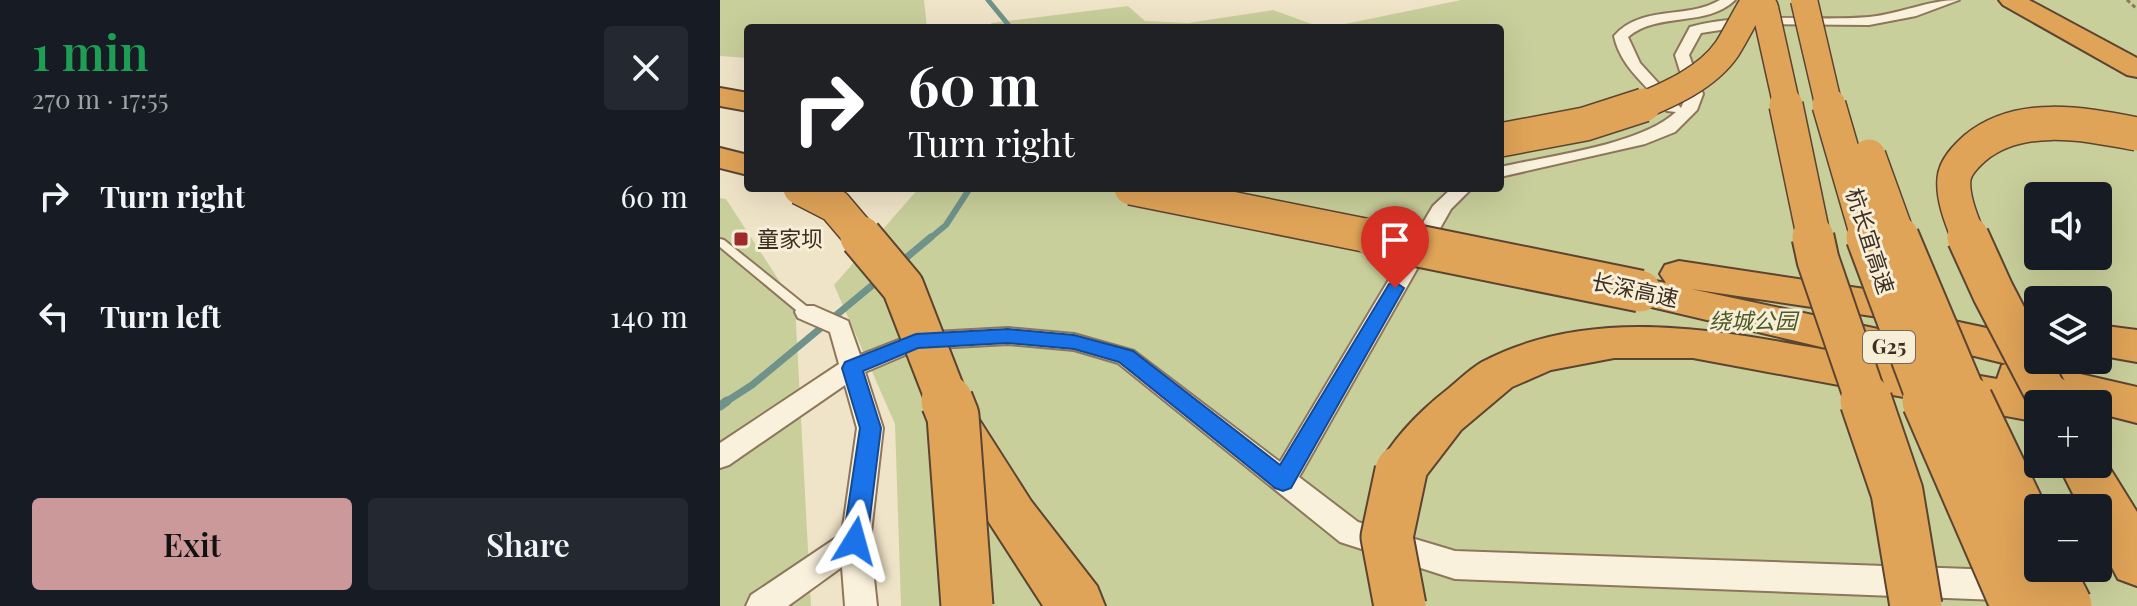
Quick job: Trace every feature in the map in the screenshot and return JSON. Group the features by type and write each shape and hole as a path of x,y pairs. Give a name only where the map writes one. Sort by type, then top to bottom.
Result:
{"highway":[{"path":"1504,139 1581,125 1648,102 1689,82 1717,61 1756,0 1765,8 1818,260 1897,492 1916,606"},
{"name":"杭长宜高速","path":"1804,0 1829,114 1880,275 1938,424 2017,606"},
{"name":"杭长宜高速","path":"1824,0 1857,122 1912,276 1984,439 2024,520"},
{"path":"2011,0 2137,69"},
{"path":"2071,34 2137,61"},
{"path":"720,87 744,90"},
{"path":"720,97 744,101"},
{"path":"720,114 744,117"},
{"path":"2044,390 1985,275 1961,215 1954,179 1965,157 1982,140 2012,128 2048,124 2093,126 2137,134"},
{"path":"720,158 744,164"},
{"path":"808,192 835,206 903,287 953,416 996,493 1036,555 1077,606"},
{"name":"长深高速","path":"1155,192 1654,277 2137,405"},
{"name":"长深高速","path":"1266,192 1654,277 2024,352"},
{"path":"1654,277 1800,290 2024,327"},
{"path":"2112,342 2137,346"},
{"path":"1400,606 1387,537 1401,471 1445,417 1496,375 1543,355 1614,343 1693,343 2024,402"},
{"path":"2112,372 2137,378"},
{"path":"953,416 967,606"},
{"path":"2112,418 2137,422"},
{"path":"2090,478 2137,561"},
{"path":"2054,582 2066,606"}],"street":[{"path":"1676,121 1672,105 1638,71 1622,48 1621,36 1628,28 1642,22 1711,9 1729,0"},
{"path":"1504,171 1639,140 1669,128 1691,107 1695,94 1682,55 1695,30 1748,20 1866,22 1953,0"},
{"path":"1283,481 1443,206 1459,192"},
{"path":"806,312 840,327 870,428 855,541 861,606"},
{"path":"720,457 852,368 916,341 1008,336 1074,342 1126,357 1350,533 1455,565 1998,585 2072,606"},
{"path":"762,606 855,541"}],"lane":[{"path":"720,242 806,312"}],"path":[{"path":"2127,0 2137,9"}],"green space":[{"path":"720,0 924,0 927,24 744,24 744,58 720,56"},
{"name":"绕城公园","path":"1461,0 2137,0 2137,606 901,606 895,424 834,285 915,192 1504,192 1504,24 1345,24"},
{"path":"1128,6 1145,21 1188,23 1273,10 1312,24 991,24"},
{"path":"720,198 726,199 795,305 811,606 720,606"}],"waterway":[{"path":"988,0 1008,24"},
{"path":"929,239 946,225 967,192"},
{"path":"900,263 931,237"},
{"path":"726,402 752,385 881,278"},
{"path":"720,406 726,402"}],"place":[{"name":"童家坝","path":"741,239"}],"route":[{"path":"855,541 870,428 852,368 916,341 1008,336 1074,342 1126,357 1283,481 1395,288"}]}
